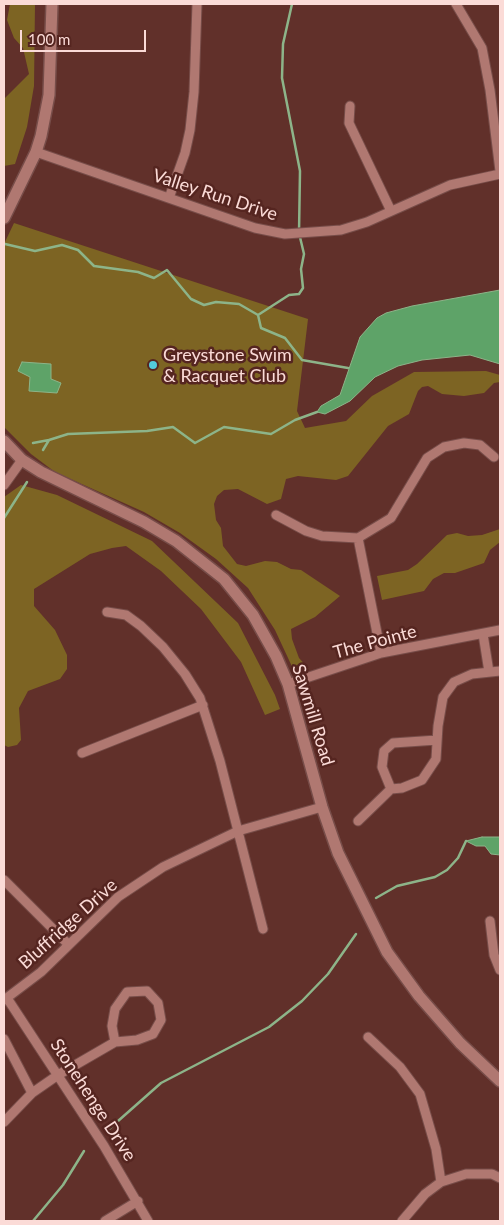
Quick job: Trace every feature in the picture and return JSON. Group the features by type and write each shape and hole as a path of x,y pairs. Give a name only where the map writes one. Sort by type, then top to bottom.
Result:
{"street":[{"path":"4,218 36,152 49,95 52,4"},
{"path":"169,198 185,153 190,130 194,92 197,4"},
{"path":"456,4 482,48 490,90 500,173"},
{"path":"350,106 349,123 391,211"},
{"name":"Valley Run Drive","path":"36,152 255,228 285,234 341,230 367,222 450,185 500,173"},
{"name":"Sawmill Road","path":"4,441 22,460 41,472 168,536 224,579 253,615 276,656 288,684 322,807 356,894 387,952 419,996 460,1043 500,1079"},
{"path":"276,515 306,531 322,536 358,538 391,518 428,458 444,447 464,443 480,445 494,458"},
{"path":"4,485 22,460"},
{"path":"358,538 381,653"},
{"path":"107,612 126,615 164,648 185,674 203,705 263,929"},
{"name":"The Pointe","path":"288,684 381,653 500,630"},
{"path":"483,634 489,672"},
{"path":"358,821 391,789 402,788 422,780 436,759 443,697 454,682 472,674 500,670"},
{"path":"82,752 203,705"},
{"path":"391,789 382,767 384,751 393,743 438,740"},
{"name":"Bluffridge Drive","path":"5,999 41,972 118,897 163,867 238,831 322,807"},
{"path":"4,880 68,944"},
{"path":"490,921 494,955 500,970"},
{"path":"4,1122 32,1093 58,1075 116,1042 137,1040 154,1034 161,1020 158,1003 148,991 127,992 115,1009 112,1026 116,1042"},
{"name":"Stonehenge Drive","path":"5,999 58,1075 138,1201 148,1221"},
{"path":"368,1037 400,1067 420,1094 436,1149 441,1182"},
{"path":"4,1039 32,1093"},
{"path":"402,1221 425,1194 441,1182 466,1174 492,1174 500,1178"},
{"path":"105,1221 138,1201"}],"shaded area":[{"path":"10,4 35,4 34,86 27,127 15,164 4,166 5,98 29,74 23,48 14,38 7,20"},
{"name":"Greystone Swim & Racquet Club","path":"14,223 308,319 297,411 305,428 346,421 372,396 414,372 486,371 500,375 500,382 494,383 484,393 464,396 442,394 428,386 422,387 418,391 409,414 388,426 348,476 336,480 298,476 286,479 281,499 267,504 238,489 224,490 217,496 214,504 216,520 221,528 223,546 237,564 246,566 265,561 277,562 291,569 301,570 340,596 315,617 291,629 292,639 299,658 309,669 295,673 275,630 248,588 216,559 180,533 144,512 55,472 31,454 4,427 4,244"},
{"path":"500,290 500,364 470,355 422,360 398,366 375,377 350,401 325,414 317,412 321,406 340,395 360,337 377,318 386,313 412,306"},
{"path":"22,362 51,364 51,379 61,383 57,393 29,391 30,377 18,371"},
{"path":"21,485 57,495 152,541 238,623 275,695 280,709 265,715 241,662 201,609 161,571 126,546 90,554 34,589 34,606 55,630 67,655 67,669 60,679 28,691 19,708 21,740 17,745 8,747 4,745 4,497"},
{"path":"500,529 500,542 490,550 484,563 455,573 444,573 433,579 424,591 382,600 377,576 408,570 417,564 447,535 457,533 468,536 482,535"},
{"path":"482,837 500,837 500,855 491,854 485,846 476,846 466,841"}],"waterway":[{"path":"258,315 289,295 299,294 303,288 301,269 304,254 299,233 300,171 282,78 283,44 292,4"},
{"path":"5,244 35,251 62,245 78,250 94,266 138,272 154,278 167,270 191,299 204,305 216,302 239,304 258,315 261,328 285,338 302,360 348,368"},
{"path":"43,450 49,440 68,434 147,431 173,427 195,443 224,427 271,434 295,420 317,412"},
{"path":"33,443 49,440"},
{"path":"4,518 27,482"},
{"path":"376,898 397,886 435,877 447,870 458,858 466,841"},
{"path":"109,1129 161,1083 269,1027 302,1001 328,974 356,934"},
{"path":"33,1221 63,1185 84,1151"}],"place":[{"name":"Greystone Swim & Racquet Club","path":"153,365"}]}
